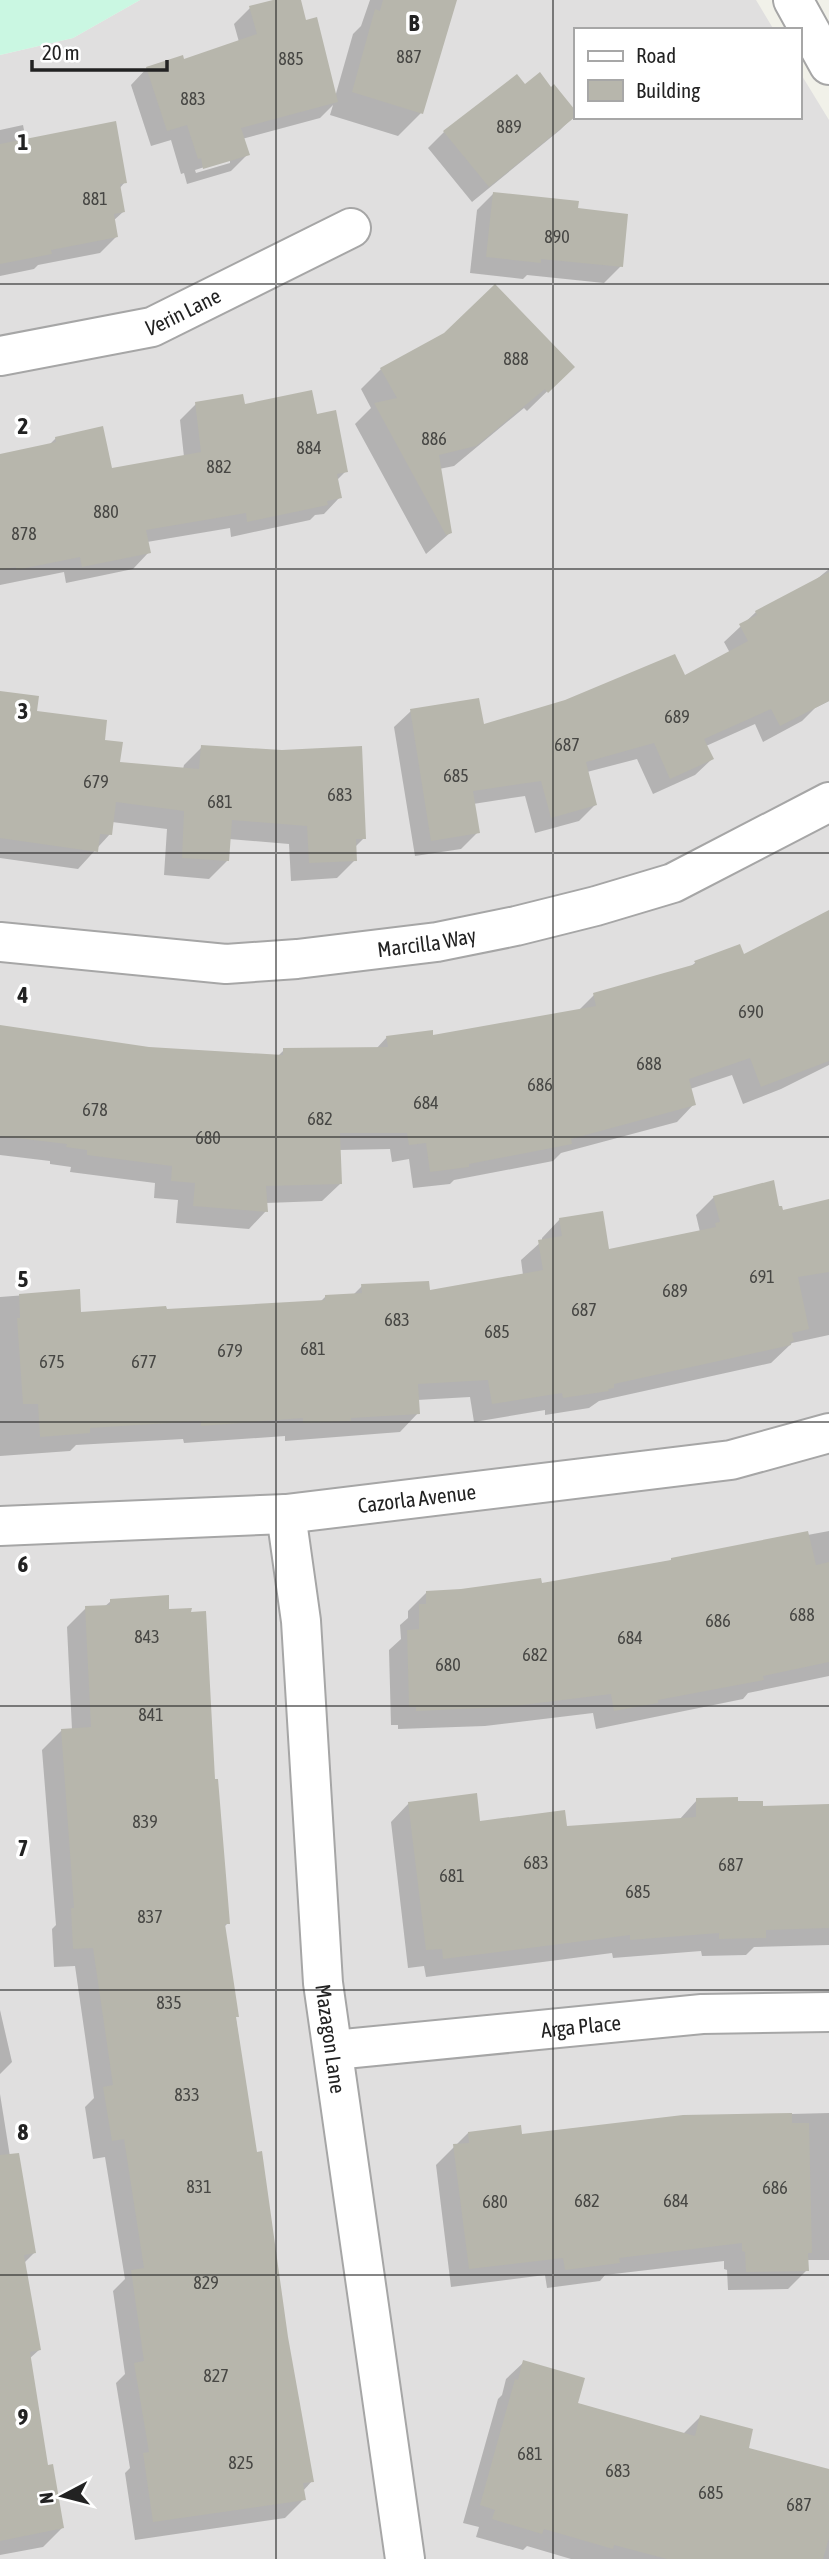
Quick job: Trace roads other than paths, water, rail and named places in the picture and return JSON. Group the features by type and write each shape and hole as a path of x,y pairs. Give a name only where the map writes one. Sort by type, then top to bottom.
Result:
{"street":[{"path":"793,0 829,65"},
{"name":"Verin Lane","path":"0,355 152,327 351,228"},
{"name":"Marcilla Way","path":"0,942 226,964 297,959 437,942 543,919 673,883 829,802"},
{"name":"Cazorla Avenue","path":"0,1526 286,1514 731,1460 829,1433"},
{"name":"Mazagon Lane","path":"286,1514 301,1621 323,1983 405,2559"},
{"name":"Arga Place","path":"334,2050 702,2014 829,2012"}]}
